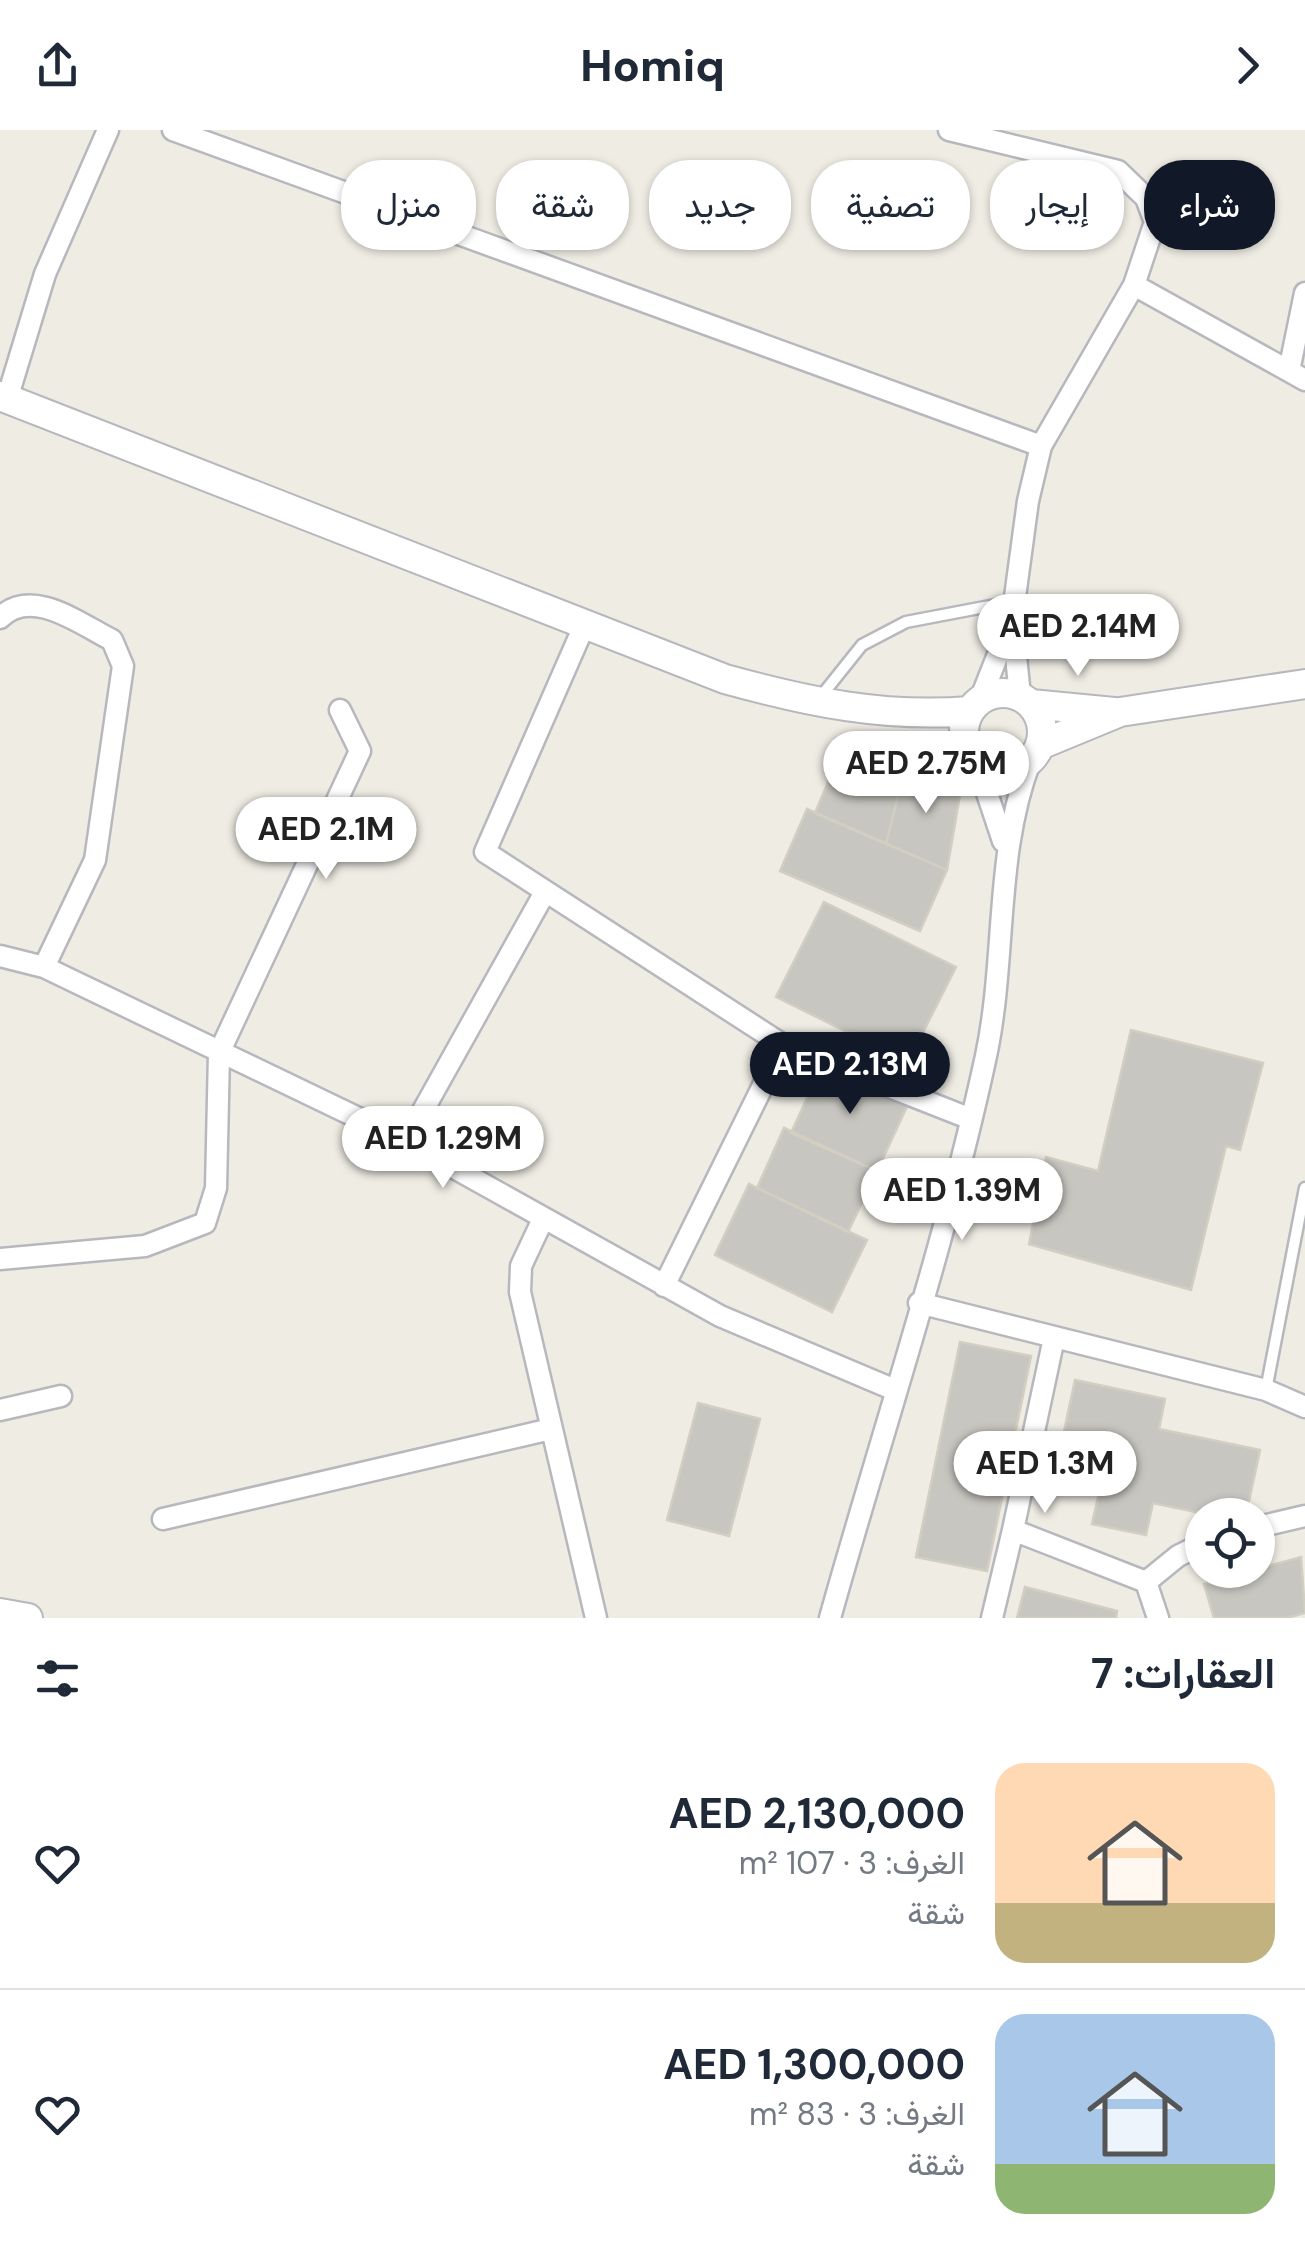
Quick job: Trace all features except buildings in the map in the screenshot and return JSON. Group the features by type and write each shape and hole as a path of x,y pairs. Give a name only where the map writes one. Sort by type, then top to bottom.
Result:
{"street":[{"path":"108,130 44,274 3,398 584,626 725,679 814,704 913,716 975,705 1006,692 1025,700 1120,712 1305,684"},
{"path":"173,130 1042,446"},
{"path":"830,1618 971,1119 997,987 1006,852 1015,805 1042,728 1025,700 1014,610 1028,501 1042,446 1134,285 1155,222 1146,198 1118,171 949,130"},
{"path":"1134,285 1297,376 1305,293"},
{"path":"0,618 21,604 43,606 112,640 123,666 109,787 95,860 44,967"},
{"path":"1006,852 964,731 1014,610"},
{"path":"584,626 486,852 783,1044 971,1119"},
{"path":"0,1258 144,1246 205,1224 216,1188 219,1053 360,750 340,710"},
{"path":"913,716 998,770 1010,770 1036,752 1120,712"},
{"path":"406,1141 545,892"},
{"path":"0,956 44,967 406,1141 664,1286 776,1343 894,1390"},
{"path":"664,1286 783,1044"},
{"path":"543,1219 521,1266 520,1292 596,1618"},
{"path":"920,1303 1266,1390 1305,1406"},
{"path":"992,1618 1054,1338"},
{"path":"0,1410 61,1396"},
{"path":"163,1518 551,1429"},
{"path":"1275,1523 1305,1516"},
{"path":"1013,1530 1146,1582"},
{"path":"1146,1582 1185,1552"},
{"path":"1146,1582 1158,1618"},
{"path":"0,1613 28,1618"}],"lane":[{"path":"814,704 862,645 906,622 1014,610"},
{"path":"1266,1390 1305,1188"}]}
